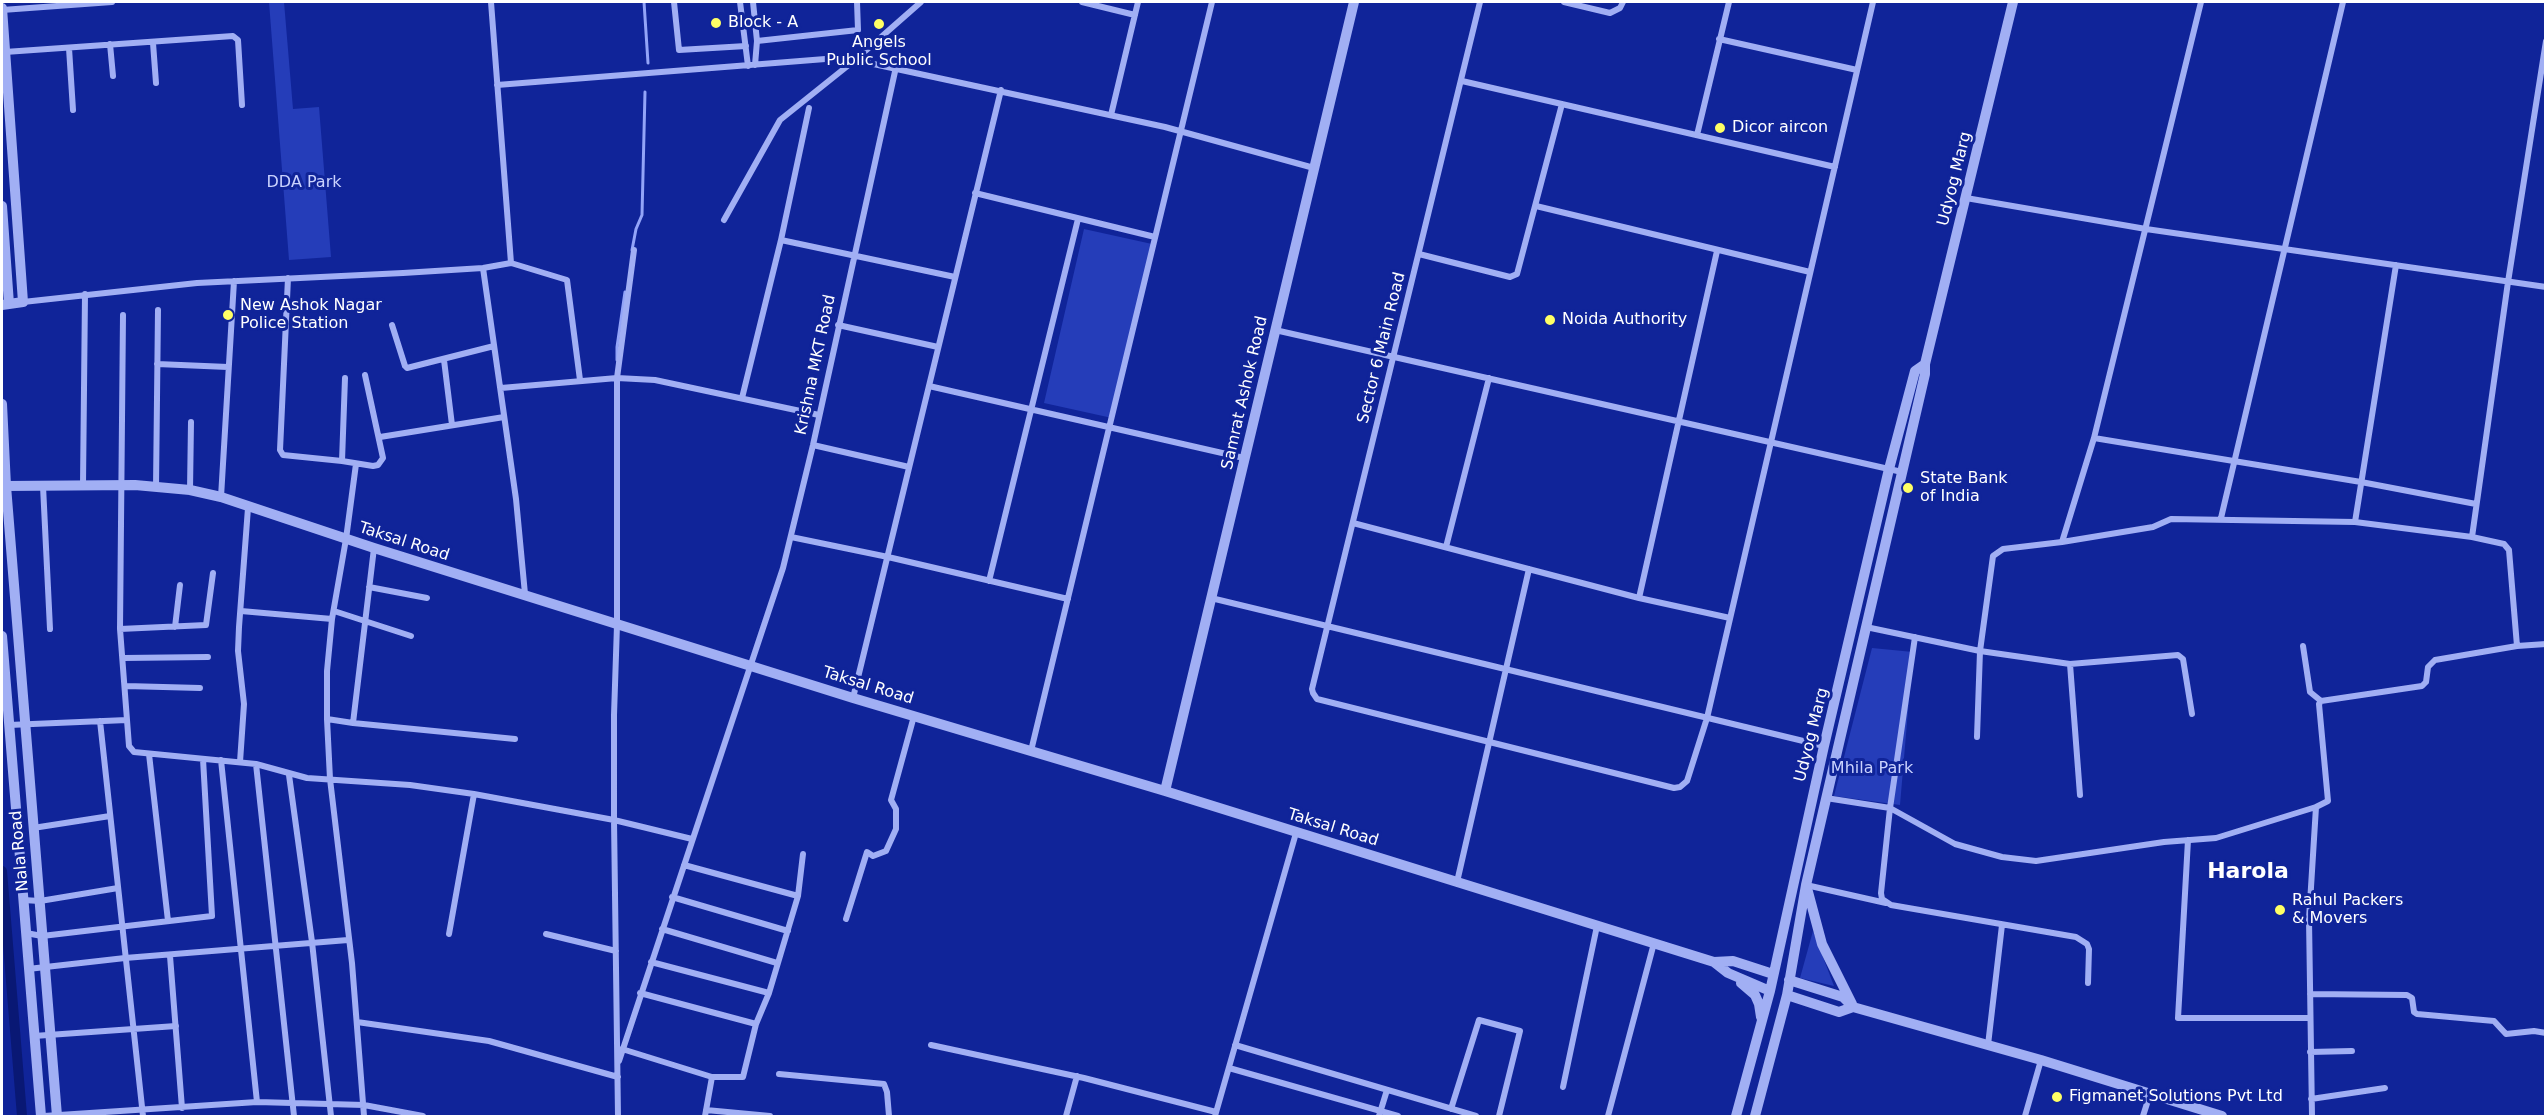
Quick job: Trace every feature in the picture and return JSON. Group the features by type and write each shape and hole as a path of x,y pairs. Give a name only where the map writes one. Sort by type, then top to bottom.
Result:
{"street":[{"path":"23,302 2,9 39,4 112,2"},
{"path":"491,2 511,263"},
{"path":"674,2 679,50 746,46"},
{"path":"740,2 746,46 752,65"},
{"path":"752,65 757,41 753,2"},
{"path":"757,41 858,30 857,2"},
{"path":"724,220 780,120 855,60 921,2"},
{"path":"1082,2 1135,15"},
{"path":"1111,115 1138,2"},
{"path":"1031,751 1212,2"},
{"name":"Samrat Ashok Road","path":"1165,791 1354,2"},
{"name":"Sector 6 Main Road","path":"1480,2 1312,689 1317,699 1490,741"},
{"path":"1564,2 1610,13 1620,8 1623,2"},
{"path":"1696,135 1729,2"},
{"path":"1490,741 1674,788 1680,787 1687,781 1707,718 1873,2"},
{"name":"Udyog Marg","path":"1755,1116 1787,995 1806,885 1925,374 1924,364 2013,2"},
{"path":"2062,542 2094,438 2201,2"},
{"path":"2220,518 2343,2"},
{"path":"5,52 235,37 238,40 242,105"},
{"path":"1719,39 1857,70"},
{"path":"2472,537 2508,282 2546,41"},
{"path":"153,43 156,82"},
{"path":"110,44 113,76"},
{"path":"69,48 73,110"},
{"path":"498,85 838,58 896,67 1181,131 1314,168"},
{"name":"Krishna MKT Road","path":"619,1060 751,666 791,537 896,67"},
{"path":"1462,81 1835,167"},
{"path":"854,698 1001,90"},
{"path":"1419,254 1510,277 1520,271 1562,104"},
{"path":"742,398 781,240 809,108"},
{"path":"975,193 1155,237"},
{"path":"1966,198 2146,229 2546,287"},
{"path":"2,206 5,304 196,283 483,267 511,263 567,280 580,380"},
{"path":"1536,206 1810,272"},
{"path":"989,581 1078,219"},
{"path":"781,240 955,277"},
{"path":"618,1116 614,820 617,378 634,250"},
{"path":"1639,598 1717,250"},
{"path":"2355,522 2396,265"},
{"path":"483,267 516,499 525,594"},
{"path":"288,278 280,450 285,456 373,466 381,462 383,458 380,437 365,375"},
{"path":"221,497 234,281"},
{"path":"83,485 86,294"},
{"path":"156,488 158,309"},
{"path":"123,315 120,629 130,749 134,752 149,754 256,764 289,775 410,785 474,794 614,820 692,839"},
{"path":"392,325 406,368 494,346"},
{"path":"838,325 938,347"},
{"path":"1275,330 1902,472"},
{"path":"444,360 452,425"},
{"path":"157,364 228,367"},
{"name":"Udyog Marg","path":"1736,1116 1770,991 1824,746 1889,469 1915,372 1924,364"},
{"path":"342,461 345,378"},
{"path":"501,388 617,378 655,380 819,415"},
{"path":"1446,547 1489,378"},
{"path":"929,386 1245,458"},
{"name":"Nala Road","path":"2,404 6,486 57,1116"},
{"path":"380,437 504,417"},
{"path":"190,490 191,422"},
{"path":"2094,438 2361,482 2476,504"},
{"path":"813,445 909,467"},
{"path":"356,464 332,619 327,671 327,719 330,779 357,1022 363,1116"},
{"name":"Taksal Road","path":"6,486 121,486 190,490 221,497 374,548 854,698 1165,791 1714,962 1733,961 1773,974"},
{"path":"43,486 50,629"},
{"path":"240,762 244,704 238,651 248,507"},
{"path":"1977,737 1980,651 1993,556 2003,549 2155,527 2171,519 2355,522 2472,537 2504,544 2509,550 2517,646"},
{"path":"1353,523 1639,598 1730,618"},
{"path":"791,537 1068,599"},
{"path":"352,723 374,548"},
{"path":"1456,882 1529,569"},
{"path":"120,629 204,626 207,623 213,573"},
{"path":"175,627 180,585"},
{"path":"369,587 428,598"},
{"path":"1211,598 1824,746"},
{"path":"241,611 332,619"},
{"path":"334,611 411,636"},
{"path":"1866,627 1980,651 2070,664 2181,656 2192,714"},
{"name":"Nala Road","path":"2,636 22,900 43,1116"},
{"path":"1886,903 1881,893 1890,808 1915,638"},
{"path":"2303,646 2310,692 2321,701 2422,686 2426,682 2428,667 2435,660 2517,646 2546,644"},
{"path":"124,658 208,657"},
{"path":"2070,664 2080,795"},
{"path":"5,677 21,677"},
{"path":"126,686 200,688"},
{"path":"1826,798 1890,808 1955,844 2020,860 2036,861 2216,838 2316,807 2328,801 2319,704 2321,701"},
{"path":"846,919 867,852 873,856 886,851 896,829 896,809 891,800 914,716"},
{"path":"327,719 515,739"},
{"path":"9,725 127,720"},
{"path":"100,722 143,1114"},
{"path":"149,754 168,921"},
{"path":"25,933 42,936 212,916 203,759"},
{"path":"221,760 257,1102"},
{"path":"256,764 294,1116"},
{"path":"289,775 312,942 331,1116"},
{"path":"449,934 474,794"},
{"path":"2312,1116 2309,919 2316,807"},
{"path":"33,828 110,816"},
{"path":"931,1045 1077,1076 1216,1114 1296,832"},
{"path":"2188,840 2178,1018 2310,1018"},
{"path":"622,1049 712,1077 743,1077 756,1024 769,993 798,896 803,854"},
{"path":"684,864 798,896"},
{"path":"1854,1007 1822,944 1806,885 1886,903 2076,937 2083,940 2089,949 2088,983"},
{"path":"22,900 40,902 118,888"},
{"path":"672,897 788,931"},
{"path":"1988,1045 2002,925"},
{"path":"1563,1087 1597,926"},
{"path":"662,928 777,963"},
{"path":"546,934 616,951"},
{"path":"28,969 125,958 348,940"},
{"path":"1608,1116 1654,943"},
{"path":"170,956 182,1108"},
{"path":"651,962 769,993"},
{"name":"Taksal Road","path":"1714,962 1728,973 1770,991"},
{"path":"1728,973 1755,995 1762,1023"},
{"path":"1789,980 1843,997 1854,1007 2041,1060 2222,1116"},
{"path":"640,993 756,1024"},
{"path":"2310,994 2407,995 2412,998 2414,1012 2417,1014 2494,1021 2506,1034 2534,1031 2546,1033"},
{"path":"1787,995 1839,1012 1854,1007"},
{"path":"1451,1109 1479,1020 1520,1031 1499,1116"},
{"path":"357,1022 489,1041 618,1077"},
{"path":"34,1036 176,1026"},
{"path":"1235,1045 1476,1116"},
{"path":"2310,1052 2352,1051"},
{"path":"2025,1116 2041,1060"},
{"path":"1229,1068 1379,1114 1398,1116"},
{"path":"779,1074 884,1084 888,1092 889,1116"},
{"path":"1066,1116 1077,1076"},
{"path":"712,1077 705,1113 770,1116"},
{"path":"2311,1099 2385,1088"},
{"path":"1379,1114 1387,1090"},
{"path":"2143,1116 2150,1094"},
{"path":"43,1116 143,1114 182,1108 257,1102 364,1105 423,1116"}],"green space":[{"name":"DDA Park","path":"269,2 284,2 293,109 319,107 331,257 289,260"},
{"path":"1084,229 1152,244 1112,418 1044,403"},
{"name":"Mhila Park","path":"1872,648 1913,652 1900,805 1834,796"},
{"path":"1813,931 1834,986 1800,978"}],"waterway":[{"path":"644,2 648,63"},
{"path":"632,250 636,229 642,215 645,92"},
{"path":"617,360 625,292"},
{"path":"2,871 22,1116"}],"place":[{"name":"Block - A","path":"716,23"},
{"name":"Angels Public School","path":"879,24"},
{"name":"Dicor aircon","path":"1720,128"},
{"name":"New Ashok Nagar Police Station","path":"228,315"},
{"name":"Noida Authority","path":"1550,320"},
{"name":"State Bank of India","path":"1908,488"},
{"name":"Rahul Packers & Movers","path":"2280,910"},
{"name":"Figmanet Solutions Pvt Ltd","path":"2057,1097"}],"district":[{"name":"Harola","path":"2248,872"}]}
